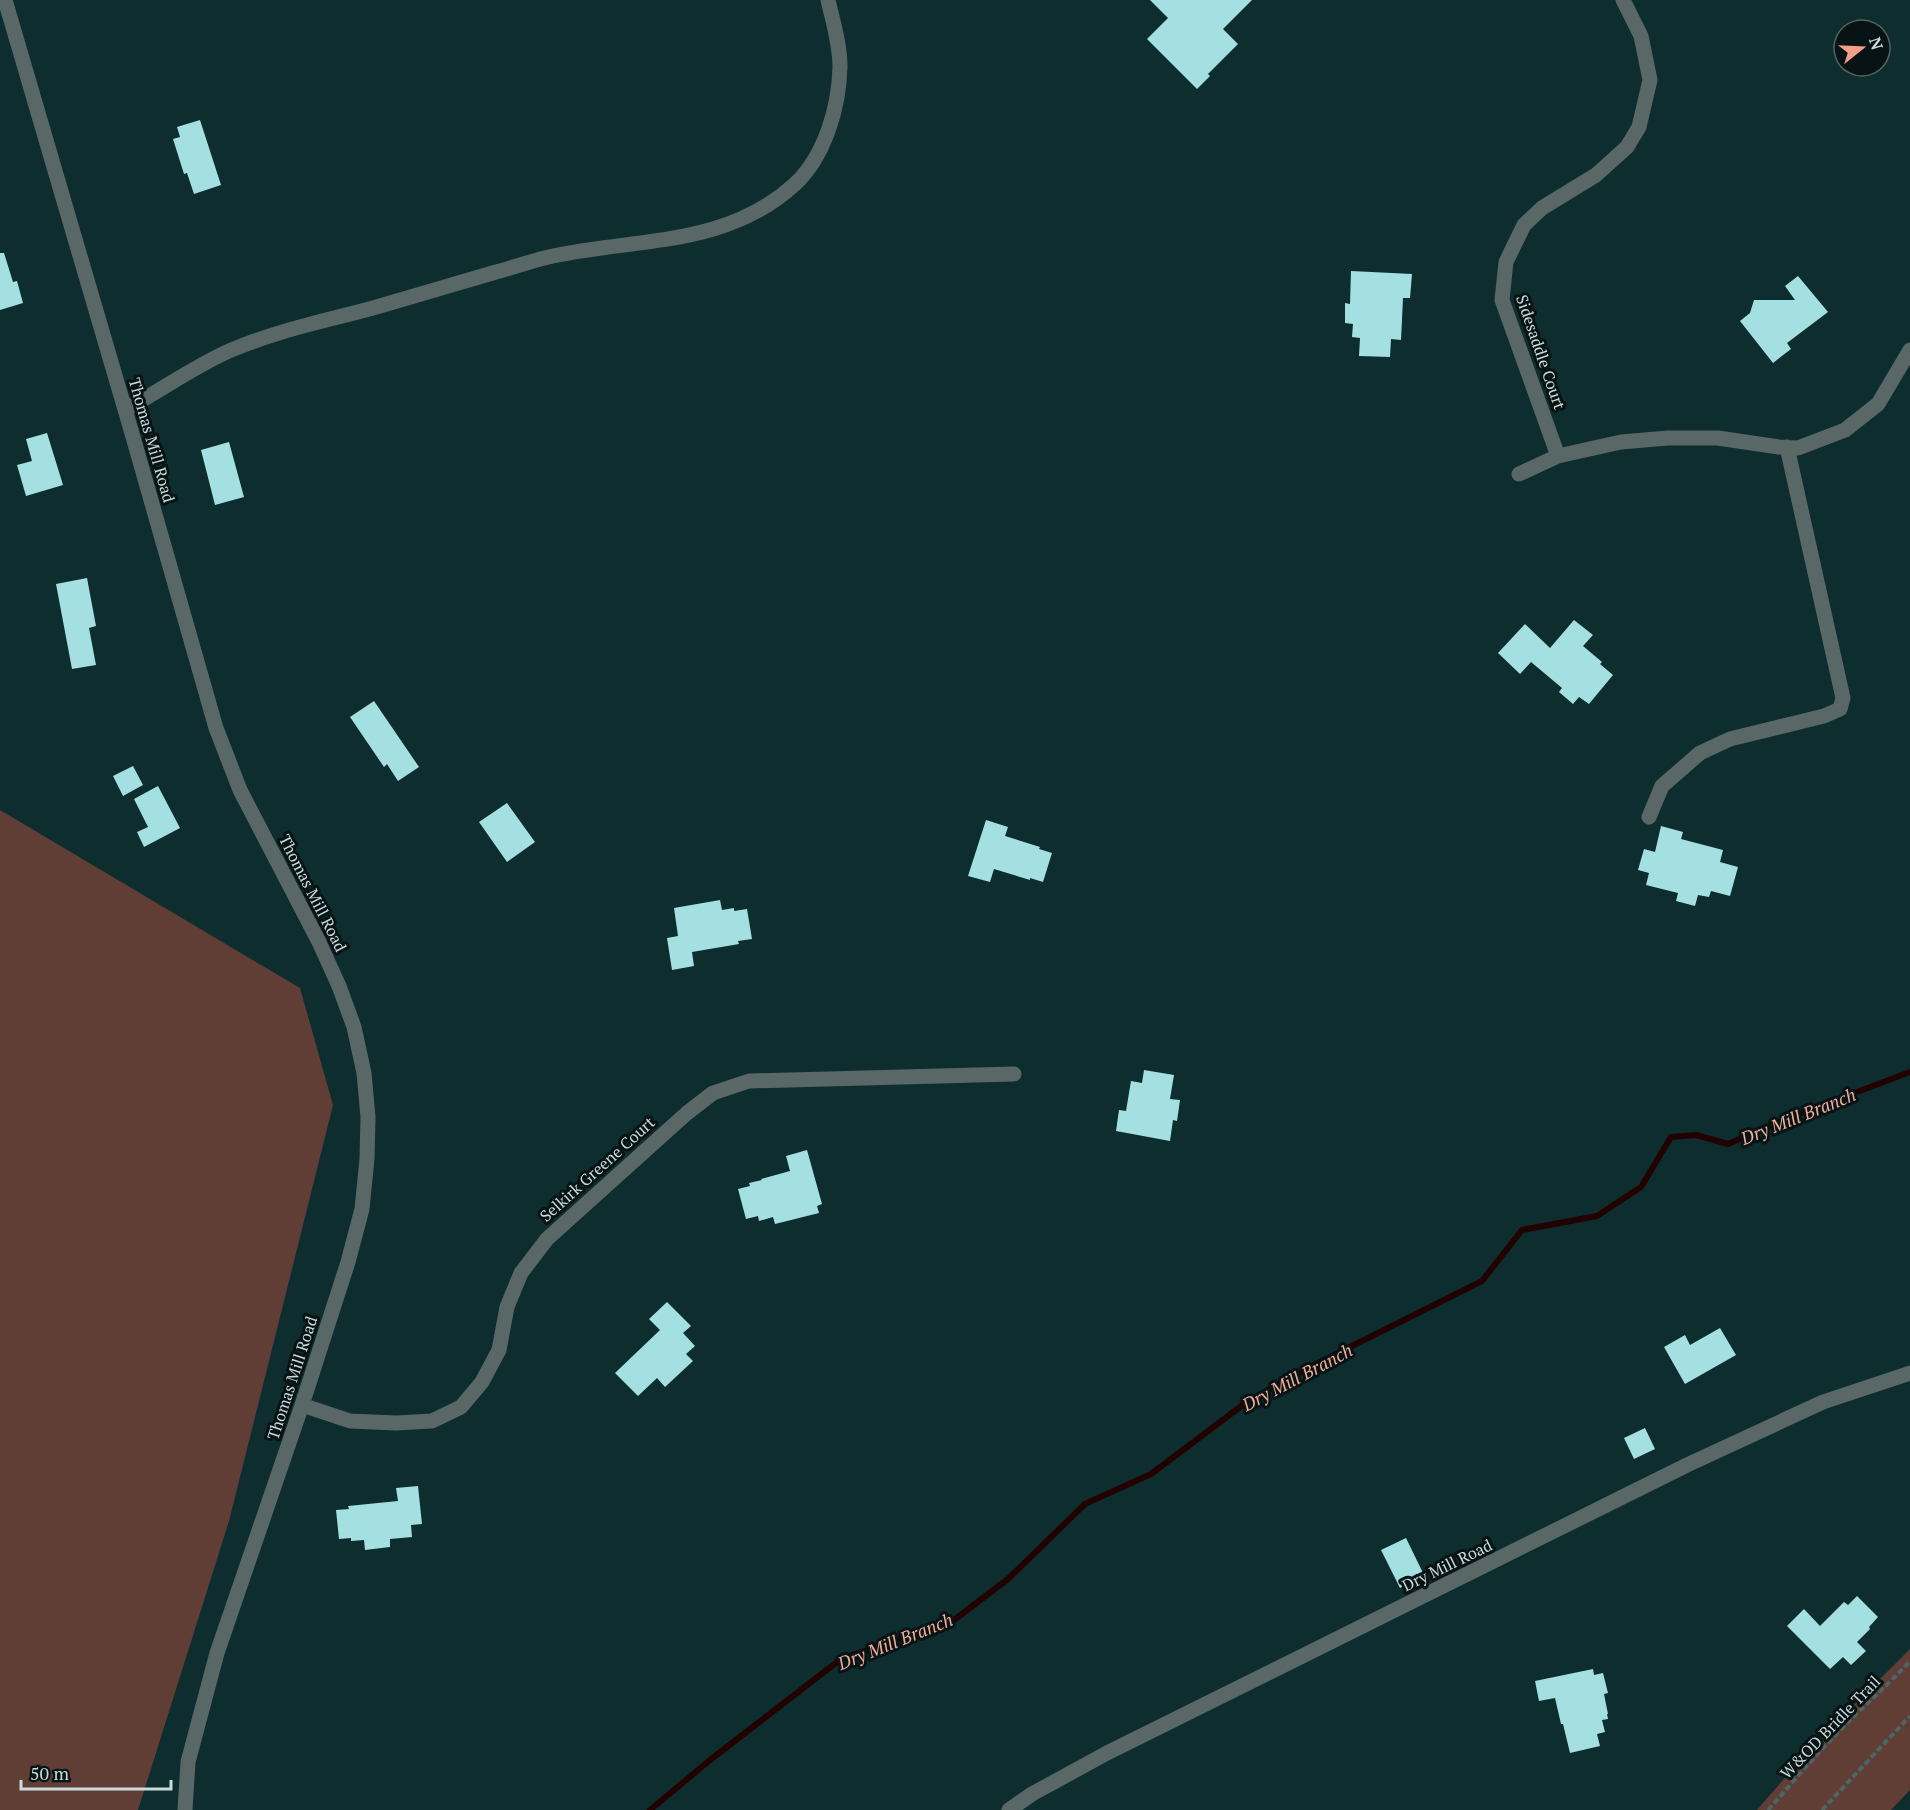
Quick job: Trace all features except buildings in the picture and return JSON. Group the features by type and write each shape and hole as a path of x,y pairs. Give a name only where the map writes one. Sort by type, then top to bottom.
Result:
{"street":[{"name":"Thomas Mill Road","path":"5,0 216,728 240,790 319,942 339,986 354,1027 364,1073 368,1138 362,1209 348,1262 302,1405 217,1653 188,1762 185,1810"},
{"path":"125,410 227,352 271,334 326,321 554,256 703,232 738,221 767,206 796,183 815,158 829,128 837,95 840,66 836,32 828,0"},
{"name":"Sidesaddle Court","path":"1558,456 1502,300 1506,262 1524,225 1542,208 1596,175 1627,147 1639,127 1650,80 1641,36 1623,0"},
{"path":"1519,474 1558,456 1621,442 1668,438 1718,438 1798,448 1845,429 1878,404 1910,350"},
{"path":"1649,817 1662,786 1700,753 1730,739 1824,716 1840,709 1843,698 1787,447"},
{"name":"Selkirk Greene Court","path":"302,1405 350,1421 396,1423 432,1421 460,1407 482,1382 499,1350 507,1307 521,1273 547,1239 669,1128 714,1093 749,1081 1014,1074"},
{"name":"Dry Mill Road","path":"1009,1810 1032,1794 1107,1753 1687,1465 1823,1402 1910,1373"}],"path":[{"name":"W&OD Bridle Trail","path":"1768,1810 1847,1723 1881,1693 1910,1661"},
{"path":"1822,1810 1910,1716"}],"shaded area":[{"path":"0,810 300,988 333,1105 229,1521 138,1810 0,1810"},
{"path":"1910,1649 1910,1790 1891,1810 1757,1810 1808,1751"}],"waterway":[{"name":"Dry Mill Branch","path":"650,1810 710,1760 841,1659 954,1620 1008,1579 1085,1504 1151,1474 1248,1401 1312,1366 1482,1281 1522,1230 1597,1216 1641,1187 1671,1137 1696,1135 1728,1144 1793,1116 1910,1072"}]}
